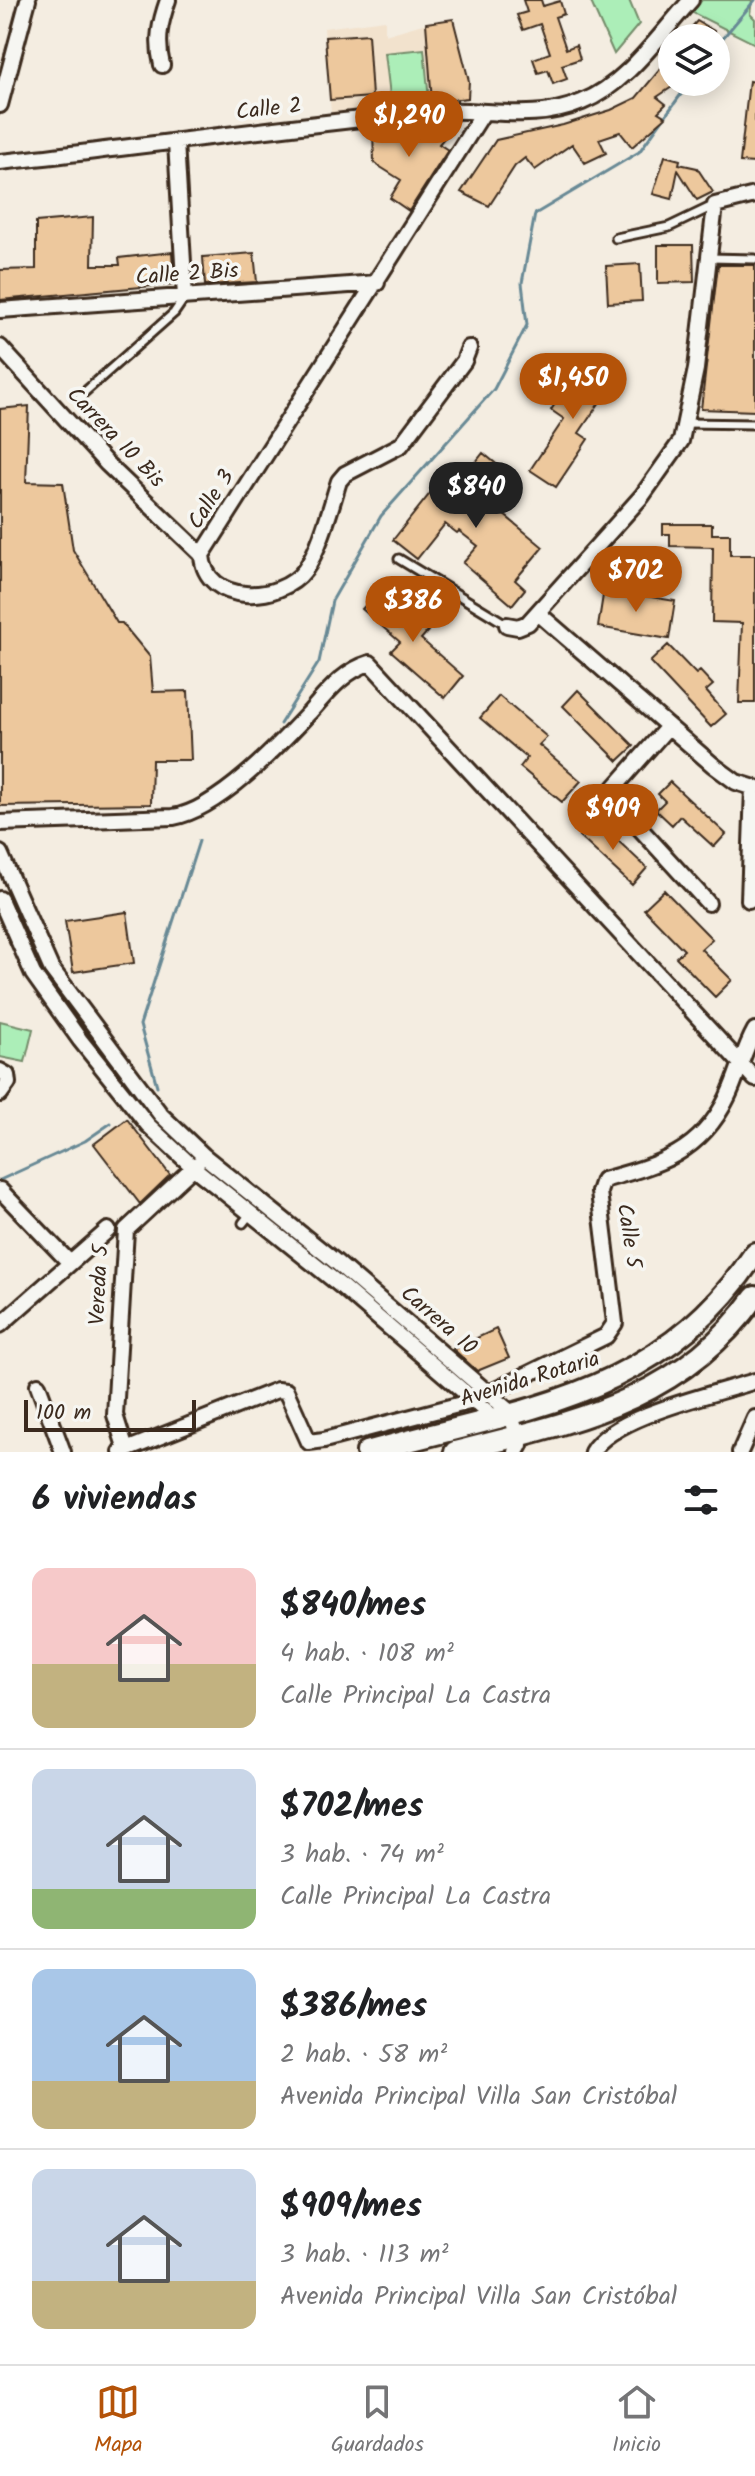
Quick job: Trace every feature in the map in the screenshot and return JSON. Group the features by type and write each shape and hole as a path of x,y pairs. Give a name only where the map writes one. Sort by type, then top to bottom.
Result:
{"main road":[{"name":"Avenida Rotaria","path":"367,1452 597,1386 644,1363 688,1333 717,1304 755,1253"},
{"path":"455,1452 517,1444 658,1386 689,1366 725,1334 755,1297"}],"street":[{"path":"0,105 5,73 28,0"},
{"path":"162,65 157,47 159,26 168,0"},
{"name":"Calle 2","path":"0,162 428,112 521,116 546,113 580,103 608,90 691,0"},
{"name":"Calle 3","path":"469,348 464,361 401,445 345,474 339,481 305,570 273,590 241,594 215,585 203,571 202,555 483,113"},
{"path":"176,142 185,297"},
{"path":"507,625 518,627 538,613 669,462 686,423 696,369 715,205 755,195"},
{"name":"Calle 2 Bis","path":"0,310 377,283"},
{"name":"Carrera 10 Bis","path":"0,347 107,464 202,555"},
{"path":"538,613 667,728 736,782 754,788 749,900"},
{"path":"0,823 173,817 197,810 246,773 338,681 358,666 370,663 629,940 740,1068 755,1079"},
{"path":"667,728 615,787 612,798 708,903"},
{"name":"Carrera 10","path":"0,853 51,968 144,1094 204,1156 489,1393 517,1444"},
{"name":"Carrera 10","path":"0,899 33,974 148,1125 247,1218 473,1401 501,1414"},
{"path":"740,1068 755,1030"},
{"name":"Calle 5","path":"123,1451 277,1390 286,1391 309,1442 473,1401 606,1336 615,1323 599,1192 603,1180 665,1162 689,1148 726,1101 740,1068"},
{"path":"0,1071 7,1075 2,1093"},
{"name":"Vereda 5","path":"123,1451 115,1415 126,1230 204,1156"},
{"path":"1,1191 70,1263"},
{"path":"0,1325 108,1230"},
{"path":"592,1452 604,1437 630,1422 755,1381"},
{"path":"38,1385 63,1452"},
{"path":"740,1452 755,1418"}],"lane":[{"path":"616,238 669,227 715,205"},
{"path":"707,258 755,259"},
{"path":"79,397 174,313 185,297"},
{"path":"686,423 755,424"},
{"path":"399,559 507,625"}],"shaded area":[{"path":"385,20 385,35 426,23 432,103 331,113 324,28"}],"green space":[{"path":"590,0 629,0 639,24 614,54"},
{"path":"702,0 752,0 750,14 755,19 755,44 730,32 730,24 715,24 691,12"},
{"path":"424,49 429,100 391,104 385,53"},
{"path":"0,1021 33,1029 25,1062 0,1057"}],"building":[{"path":"523,0 541,0 543,6 560,1 564,14 555,17 566,49 576,45 580,59 562,65 567,79 553,84 548,70 538,73 533,59 550,53 540,24 523,30 517,15 527,12"},
{"path":"453,19 469,81 468,98 432,102 426,23"},
{"path":"368,34 372,97 330,100 325,37"},
{"path":"658,72 657,97 666,104 658,112 666,117 632,147 620,132 599,139 606,153 585,163 572,144 535,170 525,158 515,166 489,206 461,192 496,140 563,125 611,110 636,98"},
{"path":"749,81 755,82 755,163 740,162"},
{"path":"434,126 445,137 439,144 448,150 409,211 390,198 401,180 374,163 373,130"},
{"path":"665,156 680,160 679,164 697,168 713,192 697,200 678,170 672,199 653,194"},
{"path":"93,217 92,265 120,265 119,258 172,252 174,284 0,300 0,270 36,269 36,222"},
{"path":"658,245 693,245 694,282 658,283"},
{"path":"254,253 257,282 205,285 203,257"},
{"path":"640,264 642,301 608,303 606,266"},
{"path":"718,265 755,265 755,411 701,409"},
{"path":"585,358 616,378 579,433 588,439 556,487 530,470 564,419 551,410"},
{"path":"29,406 26,482 63,483 73,550 117,623 122,623 150,657 153,692 188,691 191,760 152,760 151,804 0,806 0,409"},
{"path":"483,453 506,472 485,499 543,547 515,580 525,589 512,605 463,563 478,546 459,531 457,533 445,524 417,559 393,540 432,491 445,501"},
{"path":"663,524 712,524 712,534 730,534 730,555 755,555 755,703 739,703 742,623 712,622 713,547 670,546 670,534 663,534"},
{"path":"604,589 675,601 669,639 598,627"},
{"path":"380,590 428,631 421,639 463,676 445,698 391,651 400,642 362,609"},
{"path":"668,645 696,674 700,671 713,685 706,691 726,714 711,727 650,662"},
{"path":"578,690 634,746 618,761 563,706"},
{"path":"499,696 547,737 539,745 581,781 562,802 520,767 527,758 480,718"},
{"path":"670,782 726,834 714,847 680,816 672,825 656,810 665,801 658,794"},
{"path":"595,819 647,868 632,885 579,836"},
{"path":"664,890 712,939 701,949 732,980 715,997 676,957 684,950 644,909"},
{"path":"127,912 134,963 73,972 65,921"},
{"path":"127,1119 170,1175 140,1204 94,1144"},
{"path":"496,1329 509,1358 477,1371 453,1349"}],"waterway":[{"path":"730,29 755,0"},
{"path":"280,724 319,662 332,601 381,516 494,389 527,325 522,283 535,214 639,152 680,96"},
{"path":"157,1086 140,1025 199,841"},
{"path":"0,1180 85,1141 111,1123"}]}
